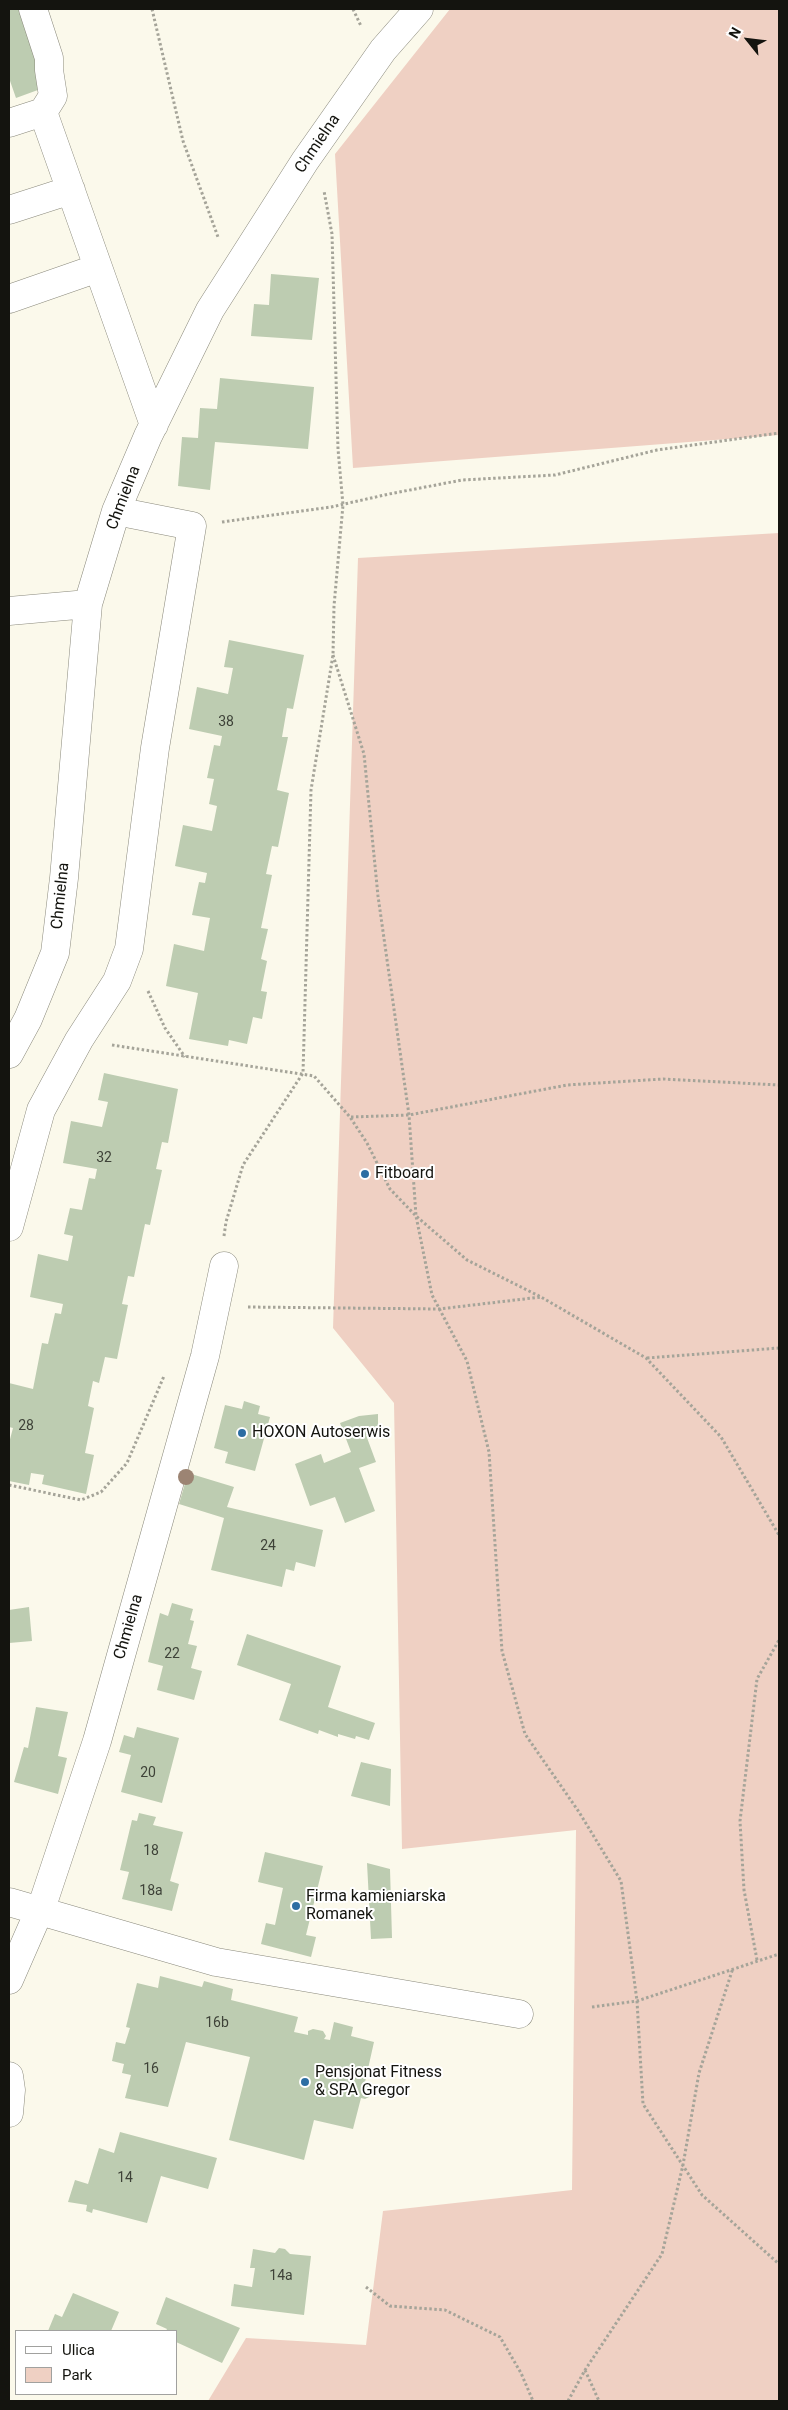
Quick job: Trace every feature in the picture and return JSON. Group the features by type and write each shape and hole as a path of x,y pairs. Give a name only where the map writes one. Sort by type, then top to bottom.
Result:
{"street":[{"path":"9,123 43,112 53,96 49,58 33,9"},
{"name":"Chmielna","path":"9,1054 28,1019 55,953 64,878 88,604 116,511 154,425 210,310 305,161 383,50 419,9"},
{"path":"43,112 154,425"},
{"path":"9,210 70,190"},
{"path":"9,299 98,268"},
{"path":"9,1227 41,1110 79,1040 117,981 129,949 155,748 192,526 116,511"},
{"path":"9,611 88,604"},
{"name":"Chmielna","path":"9,1980 39,1912 97,1741 206,1356 224,1266"},
{"path":"9,1902 216,1962 519,2014"},
{"path":"9,2076 11,2090 9,2113"}],"path":[{"path":"152,9 183,141 233,274"},
{"path":"224,1266 222,1255 226,1222 243,1165 303,1073 311,790 333,655 334,606 343,505 338,449 332,234 324,187 305,161"},
{"path":"192,526 308,511 462,480 555,475 657,450 779,433"},
{"path":"333,655 364,754 378,896 410,1115 416,1216 432,1295 467,1361 489,1452 502,1651 525,1734 579,1812 621,1881 637,2001 643,2104 702,2195 779,2264"},
{"path":"148,991 165,1028 185,1058"},
{"path":"111,1045 170,1053 185,1058 314,1076 350,1117 367,1142 390,1189 416,1216 467,1260 541,1297 646,1358 722,1437 779,1535"},
{"path":"350,1117 410,1115 568,1085 663,1079 779,1085"},
{"path":"216,1306 439,1309 541,1297"},
{"path":"646,1358 779,1348"},
{"path":"9,1485 81,1500 101,1492 127,1463 164,1376 170,1370"},
{"path":"757,1960 744,1890 740,1821 757,1679 779,1640"},
{"path":"592,2007 637,2001 779,1954"},
{"path":"568,2401 585,2370 662,2254 683,2165 699,2073 733,1968"},
{"path":"366,2287 390,2306 446,2310 500,2337 521,2373 533,2401"},
{"path":"585,2370 599,2401"}],"green space":[{"path":"450,9 779,9 779,435 353,468 335,154"},
{"path":"779,533 779,2401 208,2401 246,2338 366,2345 383,2211 572,2190 576,1830 402,1849 394,1403 333,1328 358,558"}],"building":[{"path":"9,9 19,9 46,87 16,98 9,78"},
{"path":"271,274 319,278 312,340 251,336 254,304 269,305"},
{"path":"220,378 314,387 308,449 215,442 210,490 178,486 182,437 198,438 200,408 217,409"},
{"path":"229,640 304,655 293,709 287,708 282,737 288,737 277,790 289,793 278,847 272,846 266,874 272,875 261,928 268,929 261,959 267,961 261,991 267,992 262,1019 253,1017 247,1044 229,1040 228,1046 189,1039 198,993 166,986 174,944 204,951 210,918 192,915 199,882 205,883 207,873 175,866 183,825 212,831 217,806 209,804 214,779 207,778 214,745 220,746 222,736 189,729 197,687 228,694 233,668 224,667"},
{"path":"104,1073 178,1089 168,1143 162,1142 156,1169 162,1170 150,1225 145,1224 134,1277 128,1276 122,1304 128,1305 117,1359 105,1357 99,1383 93,1381 88,1406 94,1408 85,1453 94,1455 86,1494 42,1484 44,1475 31,1473 29,1485 9,1481 9,1443 13,1428 9,1427 9,1383 33,1389 42,1343 48,1344 55,1313 61,1314 63,1304 30,1297 38,1254 68,1261 73,1236 64,1234 70,1208 82,1210 89,1178 95,1179 97,1169 63,1163 71,1121 102,1127 108,1102 98,1100"},
{"name":"HOXON Autoserwis","path":"244,1401 260,1406 258,1414 270,1417 255,1471 225,1463 228,1452 214,1448 225,1405 242,1409"},
{"path":"378,1414 378,1430 366,1435 376,1462 359,1468 375,1511 345,1523 335,1497 310,1506 295,1464 321,1454 324,1463 351,1452 340,1423 359,1416"},
{"path":"188,1473 234,1487 227,1507 323,1530 315,1567 296,1562 294,1571 286,1569 282,1587 211,1570 224,1518 179,1504"},
{"path":"172,1603 193,1609 190,1620 194,1621 188,1644 197,1646 191,1668 202,1671 194,1700 157,1690 163,1666 148,1662 160,1613 168,1616"},
{"path":"29,1607 32,1641 9,1643 9,1610"},
{"path":"247,1634 341,1666 328,1707 375,1723 369,1740 356,1736 355,1739 338,1734 338,1737 319,1730 318,1734 279,1720 291,1684 237,1665"},
{"path":"36,1707 68,1712 58,1756 67,1758 58,1794 14,1782 24,1747 28,1748"},
{"path":"137,1727 179,1738 162,1803 121,1792 131,1755 119,1752 124,1735 134,1738"},
{"path":"361,1762 391,1769 390,1806 351,1796"},
{"path":"139,1813 156,1817 153,1825 183,1832 170,1881 179,1884 172,1911 122,1899 129,1872 120,1870 132,1820 137,1821"},
{"name":"Firma kamieniarska Romanek","path":"265,1852 323,1866 306,1935 316,1937 311,1957 261,1944 266,1923 275,1925 283,1888 258,1882"},
{"path":"367,1863 390,1869 392,1938 371,1939"},
{"path":"160,1976 202,1987 204,1981 233,1989 231,2000 298,2017 294,2032 308,2035 308,2031 313,2029 323,2031 326,2036 324,2039 330,2040 334,2022 353,2027 351,2036 374,2042 365,2082 368,2082 372,2087 369,2097 361,2098 353,2129 314,2120 304,2160 229,2140 250,2057 186,2042 168,2107 125,2098 131,2075 122,2073 124,2064 112,2061 116,2042 125,2044 130,2028 126,2027 137,1983 158,1988"},
{"path":"120,2132 217,2158 208,2189 161,2176 147,2223 93,2209 92,2213 86,2211 87,2205 68,2202 75,2180 88,2184 99,2148 114,2153"},
{"path":"279,2248 285,2249 290,2254 311,2256 304,2315 231,2306 234,2284 252,2287 255,2268 250,2268 253,2249 275,2253"},
{"path":"73,2293 119,2312 111,2330 48,2330 55,2314 62,2317"},
{"path":"166,2297 240,2328 222,2363 178,2343 178,2330 166,2330 156,2324"}],"place":[{"name":"Fitboard","path":"365,1174"},
{"name":"HOXON Autoserwis","path":"242,1433"},
{"name":"Firma kamieniarska Romanek","path":"296,1906"},
{"name":"Pensjonat Fitness & SPA Gregor","path":"305,2082"}]}
